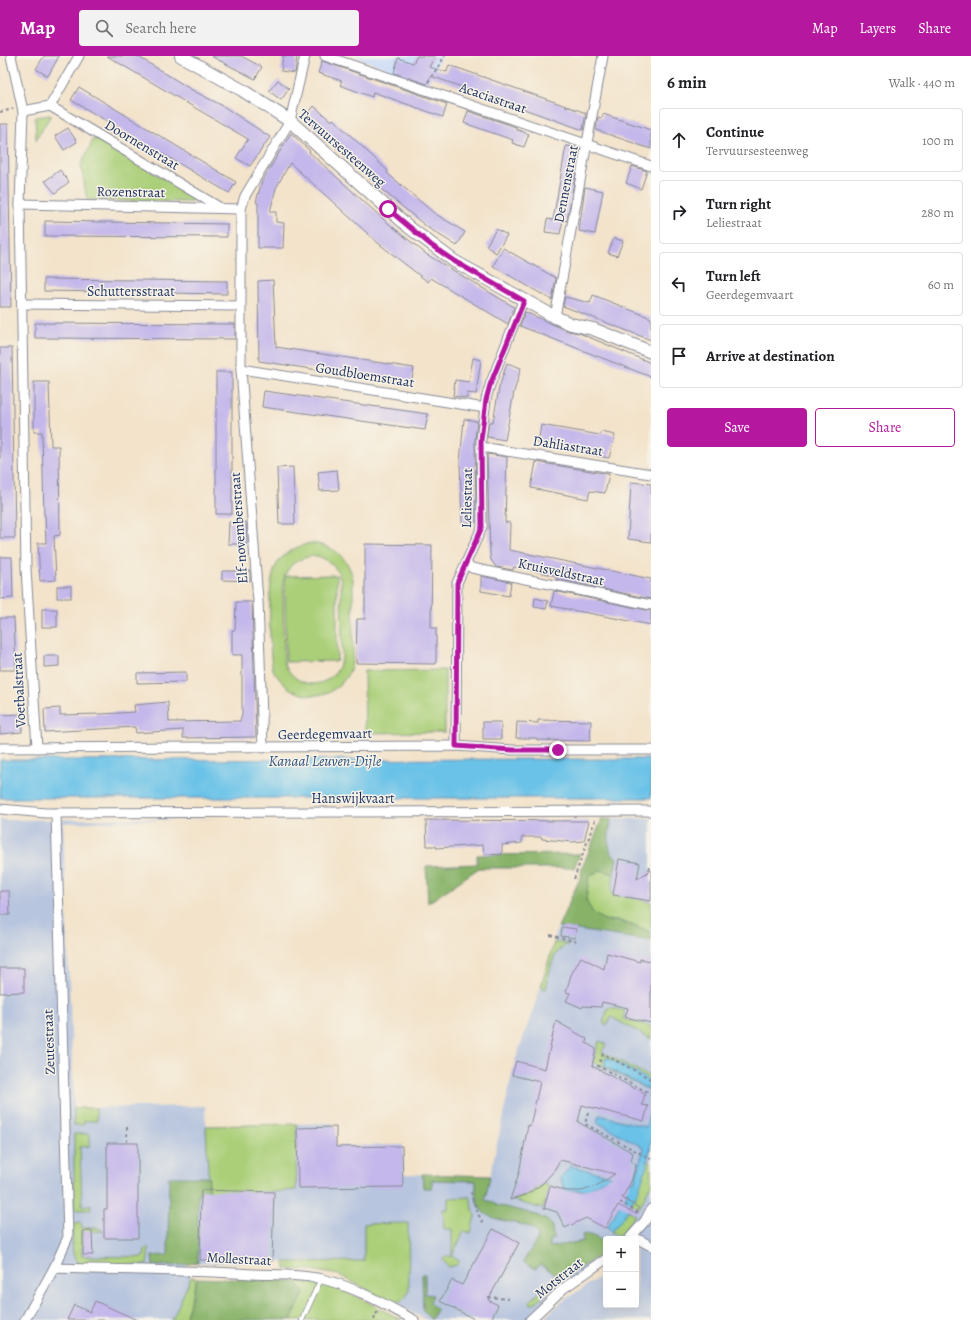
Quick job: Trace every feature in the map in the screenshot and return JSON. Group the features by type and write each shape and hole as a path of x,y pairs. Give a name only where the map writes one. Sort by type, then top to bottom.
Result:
{"street":[{"name":"Voetbalstraat","path":"11,56 23,109 20,204 26,569 37,748"},
{"path":"23,109 50,106 79,56"},
{"name":"Tervuursesteenweg","path":"181,56 242,90 290,121 431,245 454,261 554,317 593,329 651,352"},
{"path":"241,209 245,196 290,121 305,56"},
{"name":"Acaciastraat","path":"325,56 651,166"},
{"name":"Dennenstraat","path":"554,317 603,56"},
{"name":"Doornenstraat","path":"50,106 220,207"},
{"name":"Rozenstraat","path":"20,204 220,207 241,209"},
{"name":"Elf-novemberstraat","path":"241,209 240,369 258,601 263,748"},
{"name":"Leliestraat","path":"456,746 457,583 482,527 481,446 485,408 490,385 524,301"},
{"name":"Schuttersstraat","path":"22,304 240,306"},
{"name":"Goudbloemstraat","path":"240,369 485,408"},
{"name":"Dahliastraat","path":"481,446 651,474"},
{"name":"Kruisveldstraat","path":"466,564 472,568 651,605"},
{"name":"Geerdegemvaart","path":"0,748 456,746 512,750 651,750"},
{"name":"Hanswijkvaart","path":"0,809 56,813 651,811"},
{"name":"Zeutestraat","path":"25,1320 54,1268 68,1237 56,813"},
{"path":"632,1236 645,1221 651,1209"},
{"path":"639,1241 651,1246"},
{"name":"Motstraat","path":"530,1320 564,1288 603,1261"},
{"name":"Mollestraat","path":"54,1268 207,1271 321,1279 346,1286 414,1320"}],"lane":[{"path":"302,1320 321,1279"}],"path":[{"path":"424,89 445,56"},
{"path":"0,112 23,109"},
{"path":"574,879 598,811"},
{"path":"649,870 651,864"},
{"path":"550,935 578,942"},
{"path":"651,1079 603,1054 598,1066 651,1094"},
{"path":"588,1113 585,1124 650,1158"},
{"path":"127,1127 127,1143"},
{"path":"471,1192 478,1214 484,1224"},
{"path":"621,1203 628,1207"},
{"path":"488,1297 509,1299"}],"shaded area":[{"path":"353,56 442,56 436,67 438,67 428,83"},
{"path":"224,818 63,823 74,1108 205,1106 206,1126 333,1123 334,1146 403,1145 404,1174 490,1176 515,1061 536,1001 558,927 581,876 582,868 602,819 651,818 651,1320 542,1320 560,1303 603,1275 603,1308 639,1308 639,1236 603,1236 603,1256 526,1320 426,1320 393,1303 401,1302 409,1290 407,1223 364,1224 364,1261 187,1263 185,1265 191,1277 172,1320 0,1320 0,820"}],"green space":[{"path":"51,115 36,140 35,117"},
{"path":"94,138 192,195 191,202 87,200 81,165"},
{"path":"310,543 325,546 338,553 347,564 353,579 353,656 350,669 347,676 332,690 322,694 312,695 293,691 285,685 273,670 270,641 270,591 275,568 280,560 288,553 296,548","holes":["311,556 318,556 336,568 341,580 342,658 338,669 331,677 316,684 308,684 294,677 284,662 283,584 284,577 294,563"]},
{"path":"337,575 337,661 286,662 285,576"},
{"path":"445,670 445,732 365,733 364,671"},
{"path":"602,819 611,819 609,846 610,851 617,858 614,874 600,870 589,876 586,901 594,914 607,921 618,921 647,930 648,933 651,931 651,941 558,927 581,876 582,868"},
{"path":"580,854 574,868 479,868 428,903 426,866 477,864 477,855"},
{"path":"600,870 614,874 611,893 651,902 651,931 648,933 647,930 617,920 605,920 592,912 589,908 586,896 589,876"},
{"path":"554,942 570,944 559,950 555,956 550,969 546,989 541,987"},
{"path":"611,1007 625,1011 623,1019 651,1026 651,1039 611,1017 606,1025 603,1023 608,1008"},
{"path":"599,1041 606,1044 602,1052 651,1077 651,1081 607,1057 604,1066 651,1091 593,1062"},
{"path":"74,1108 96,1108 97,1121 84,1121 84,1125 74,1125"},
{"path":"297,1124 296,1190 274,1192 209,1192 206,1126"},
{"path":"74,1134 90,1134 90,1146 80,1147 82,1206 91,1205 91,1210 74,1210"},
{"path":"648,1160 651,1162 651,1184 639,1209 630,1204 640,1186"},
{"path":"422,1174 490,1176 485,1200 493,1202 496,1205 533,1214 546,1220 550,1223 553,1231 553,1239 549,1240 550,1247 583,1241 582,1234 598,1238 603,1242 603,1254 562,1279 540,1264 536,1269 523,1262 538,1238 536,1231 521,1224 491,1217 483,1212 477,1202 476,1181 432,1180 432,1188 423,1188"},
{"path":"169,1177 209,1177 209,1192 198,1193 198,1262 185,1265 153,1266 152,1256 168,1255"},
{"path":"544,1184 550,1187 543,1209 512,1200 525,1196"},
{"path":"470,1197 475,1216 471,1233 464,1231 452,1256 452,1229 444,1229 443,1209 448,1209 448,1198"},
{"path":"627,1210 635,1215 621,1236 611,1232"},
{"path":"81,1223 82,1228 99,1228 103,1231 82,1232 82,1256 144,1257 145,1249 149,1249 147,1265 83,1266 78,1263 73,1254 72,1248 73,1224"},
{"path":"408,1223 409,1290 407,1296 399,1301 393,1303 339,1275 316,1271 285,1269 284,1262 364,1261 364,1224"},
{"path":"452,1256 460,1262 457,1265 448,1267 443,1260 444,1257"},
{"path":"422,1274 425,1274 425,1294 433,1295 430,1303 437,1310 431,1320 423,1310"},
{"path":"558,1276 562,1279 534,1304 531,1304 529,1301"},
{"path":"191,1277 197,1278 185,1320 172,1320"},
{"path":"197,1278 296,1281 304,1293 291,1320 185,1320"},
{"path":"296,1281 331,1286 356,1296 402,1320 291,1320 304,1293"}],"water":[{"name":"Kanaal Leuven-Dijle","path":"651,759 651,798 0,798 0,760"},
{"path":"606,1057 651,1081 651,1091 604,1066"},
{"path":"651,1108 651,1142 647,1166 639,1189 620,1222 612,1231 607,1227 628,1192 606,1179 588,1190 566,1191 560,1178 571,1166 634,1182 644,1148 597,1122 599,1115 646,1127"}],"building":[{"path":"44,56 59,56 48,76 36,69"},
{"path":"107,56 137,56 192,90 223,106 270,137 250,166 236,158 248,139"},
{"path":"211,56 241,56 262,67 255,79"},
{"path":"283,56 297,56 295,73 281,71"},
{"path":"417,56 435,56 429,67 447,72 449,65 586,113 583,130 431,76 427,84 394,73 398,58 413,63"},
{"path":"322,61 447,104 443,117 373,92 372,97 340,85 342,81 318,73"},
{"path":"278,80 289,89 281,100 269,91"},
{"path":"79,87 236,182 229,193 71,100"},
{"path":"314,106 331,121 333,119 388,171 387,173 434,213 465,232 457,246 427,227 381,189 305,118"},
{"path":"468,111 516,127 515,129 529,134 524,147 512,143 513,140 464,123"},
{"path":"603,114 651,130 651,149 596,130 598,117 602,118"},
{"path":"0,124 8,124 11,307 0,307"},
{"path":"68,128 77,142 64,150 55,136"},
{"path":"291,133 310,151 309,152 382,218 426,254 514,307 508,324 431,278 428,282 378,243 290,163 276,188 270,212 276,212 276,222 284,223 283,248 258,248 258,203 256,202 262,181"},
{"path":"566,146 580,148 567,221 563,220 560,234 545,232 547,219 553,220"},
{"path":"632,166 647,171 641,189 626,183"},
{"path":"60,170 69,182 55,193 45,181"},
{"path":"585,187 603,191 595,234 579,231"},
{"path":"45,221 227,224 227,237 45,236"},
{"path":"496,229 507,235 496,253 486,246"},
{"path":"614,238 623,241 617,256 608,253"},
{"path":"503,248 556,278 552,300 493,266"},
{"path":"44,279 227,281 227,294 44,291"},
{"path":"273,280 276,347 414,368 411,384 259,361 258,281"},
{"path":"593,295 651,318 651,340 563,306 565,297 590,303"},
{"path":"525,312 568,331 579,333 651,363 651,377 520,326"},
{"path":"35,323 235,324 235,339 35,338"},
{"path":"0,348 12,348 15,538 0,538"},
{"path":"473,358 481,360 476,394 467,393 467,398 453,396 455,380 469,382"},
{"path":"507,363 521,368 514,392 505,440 487,437 489,422 493,422 499,388"},
{"path":"216,372 232,372 232,514 216,514"},
{"path":"34,382 49,382 51,446 59,446 60,535 54,536 56,580 40,581 38,543 46,543 42,432 34,432"},
{"path":"264,391 428,414 425,430 262,407"},
{"path":"464,419 477,421 475,440 476,522 462,523 460,462"},
{"path":"541,425 600,435 601,432 615,435 609,458 538,444"},
{"path":"487,454 507,457 505,522 510,523 509,550 651,579 651,599 556,579 557,576 534,571 514,567 513,570 496,567 491,560 490,555"},
{"path":"536,462 609,474 605,493 590,491 588,499 531,488"},
{"path":"293,467 295,524 279,524 277,468"},
{"path":"337,470 339,490 320,491 318,472"},
{"path":"631,482 651,484 651,542 628,539"},
{"path":"229,522 246,522 247,544 228,544"},
{"path":"365,544 432,545 431,628 436,628 436,664 356,663 357,619 365,619"},
{"path":"0,557 12,557 13,598 0,599"},
{"path":"222,571 250,571 250,581 222,580"},
{"path":"481,576 511,582 509,596 481,591"},
{"path":"57,586 71,586 71,598 57,598"},
{"path":"554,591 651,611 651,625 551,606"},
{"path":"535,598 548,601 546,609 534,607"},
{"path":"236,602 252,602 256,737 183,738 183,730 136,733 135,727 45,732 44,709 60,708 60,715 101,714 135,712 134,705 168,702 169,722 240,721 242,715 242,655 232,655 232,630 235,630"},
{"path":"42,609 57,609 57,627 42,627"},
{"path":"0,618 14,618 16,670 0,670"},
{"path":"44,656 59,656 59,666 44,667"},
{"path":"186,672 186,682 137,683 137,673"},
{"path":"21,714 22,732 0,734 0,715"},
{"path":"538,720 591,721 590,741 516,738 517,722 538,723"},
{"path":"483,722 501,722 501,739 483,739"},
{"path":"426,820 589,821 584,841 573,842 542,839 542,837 522,837 522,843 502,845 502,855 484,854 483,845 436,848 436,846 427,846"},
{"path":"619,859 640,863 637,879 651,870 651,901 613,895"},
{"path":"0,891 9,891 10,915 0,915"},
{"path":"562,927 576,929 575,938 561,936"},
{"path":"607,953 640,962 640,959 651,961 651,1023 625,1017 628,1008 602,1002 601,1007 583,1006 582,1008 566,1001 570,993 566,992 571,975 581,957 604,969"},
{"path":"0,968 24,968 24,992 0,993"},
{"path":"556,1021 587,1039 586,1043 596,1049 592,1066 645,1094 642,1105 648,1106 644,1121 582,1105 578,1122 633,1153 631,1162 636,1164 632,1180 622,1198 639,1208 636,1214 618,1205 605,1228 586,1218 565,1228 557,1212 544,1208 550,1186 567,1191 582,1191 596,1186 615,1174 560,1160 553,1172 542,1184 526,1195 510,1200 519,1173 528,1125 530,1126 540,1082 512,1075 516,1061 545,1069"},
{"path":"336,1127 336,1147 402,1146 403,1187 298,1188 297,1128"},
{"path":"107,1143 138,1143 138,1238 104,1238 104,1209 107,1209"},
{"path":"201,1190 274,1192 272,1261 200,1260"},
{"path":"493,1229 519,1243 488,1300 498,1305 491,1320 476,1320 440,1301 452,1280 462,1285"},
{"path":"83,1231 92,1231 93,1255 83,1255"},
{"path":"95,1301 137,1320 67,1320 74,1305 90,1312"}],"route":[{"path":"388,209 431,245 454,261 524,301 490,385 486,400 481,440 482,527 457,583 456,746 512,750 558,750"}]}
